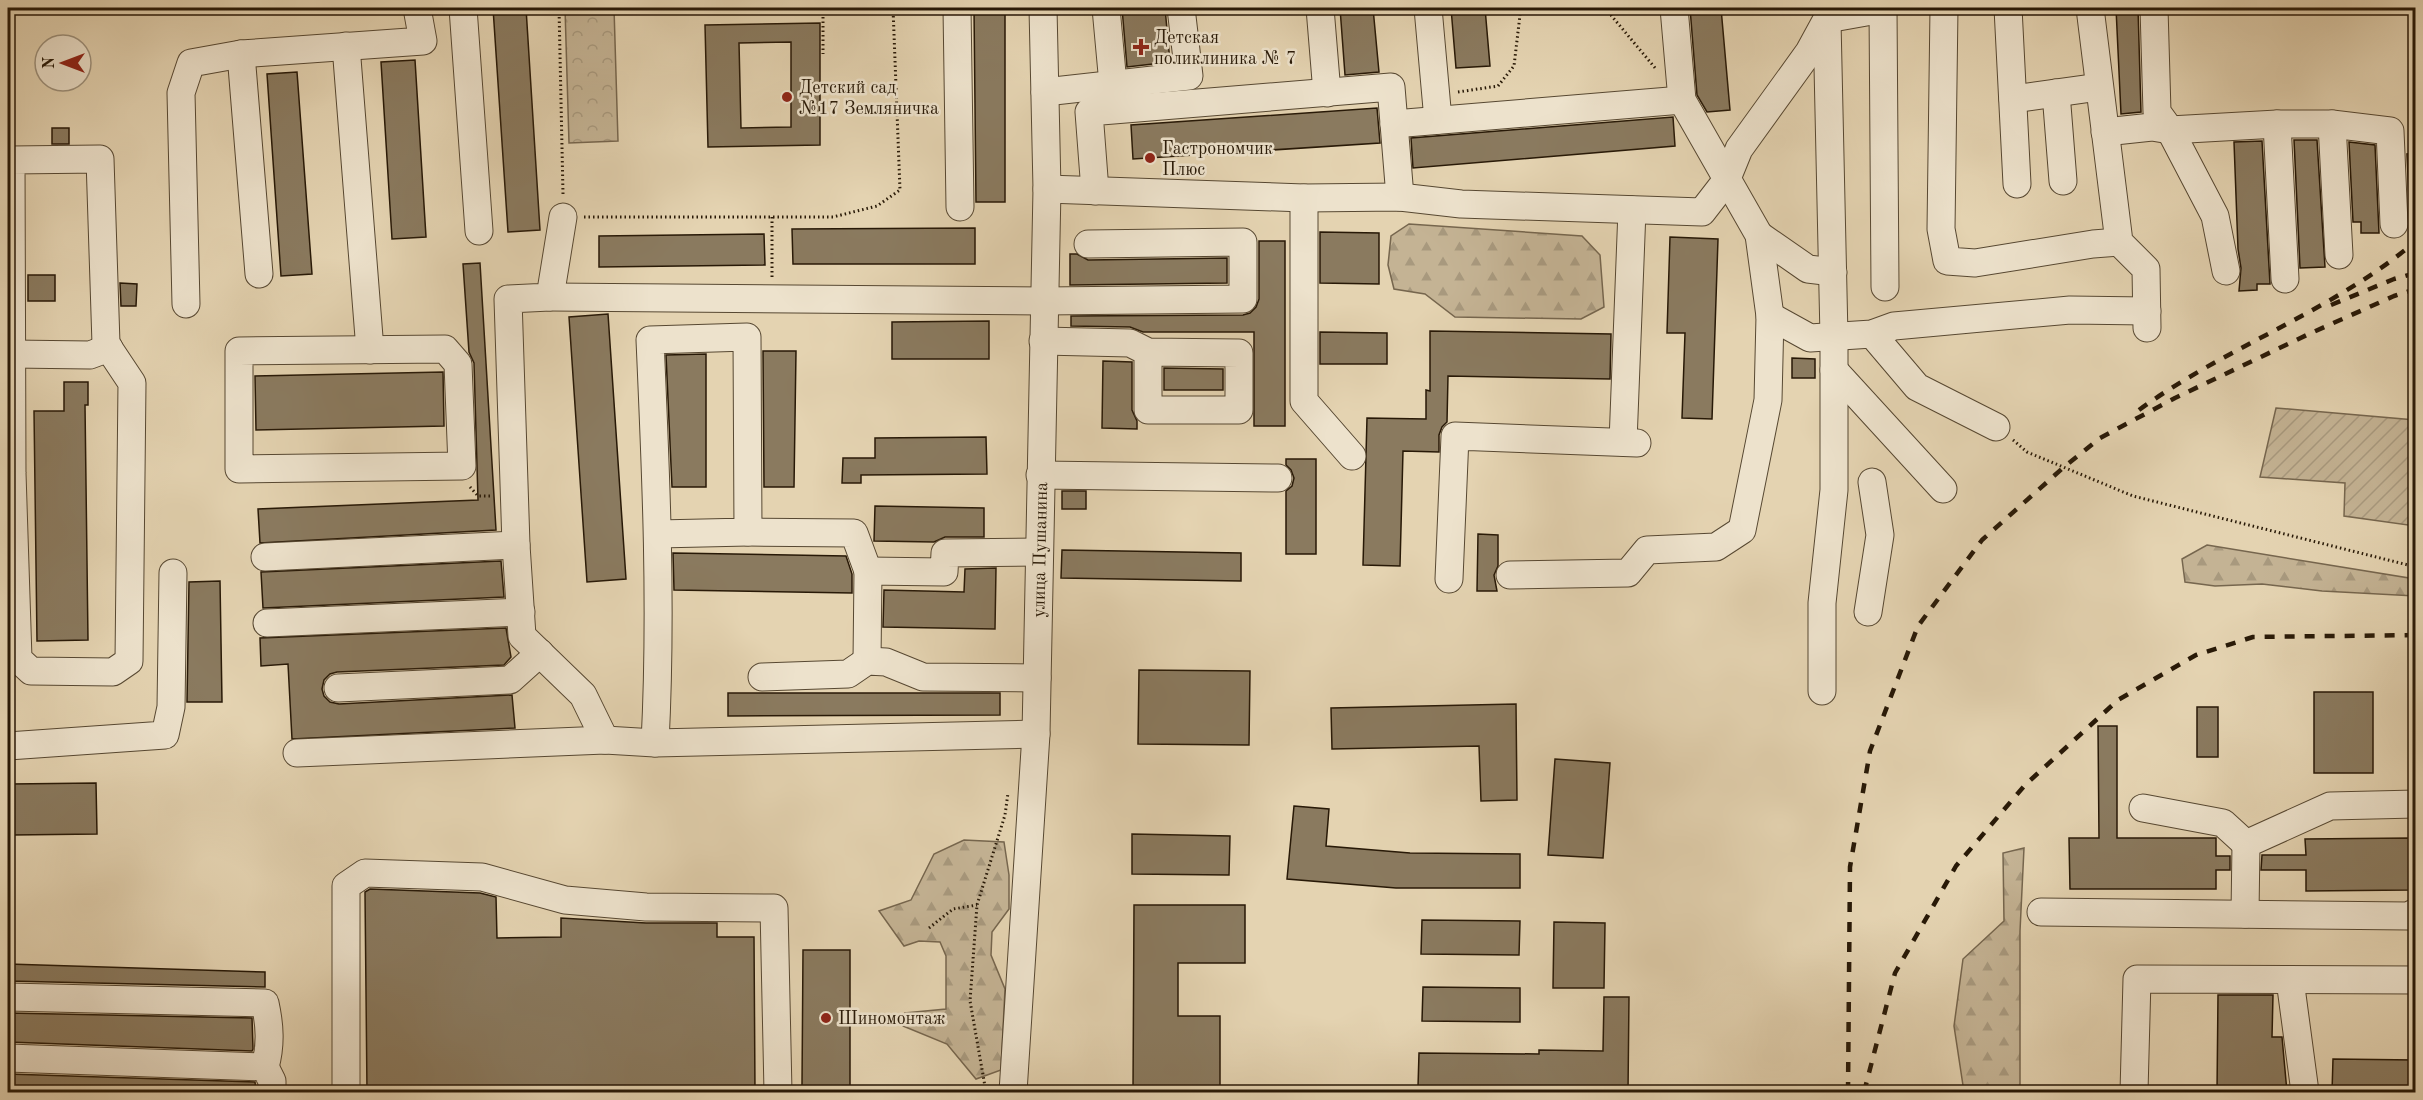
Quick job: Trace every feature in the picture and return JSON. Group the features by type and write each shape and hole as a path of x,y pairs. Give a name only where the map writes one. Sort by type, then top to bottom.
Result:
{"street":[{"path":"186,304 181,93 191,63 241,54 423,41 417,8"},
{"path":"463,8 479,231"},
{"path":"957,8 960,207"},
{"name":"улица Пушанина","path":"1013,1092 1036,734 1047,189 1043,8"},
{"path":"1106,8 1113,84"},
{"path":"1045,92 1189,76 1181,8"},
{"path":"1320,8 1327,93"},
{"path":"1428,8 1437,108"},
{"path":"1510,575 1628,573 1647,550 1716,547 1742,530 1768,400 1770,316 1759,235 1726,181 1682,100 1674,8"},
{"path":"1827,13 1883,8 1885,287"},
{"path":"1944,8 1941,229 1947,261 1975,263 2119,242"},
{"path":"2008,8 2017,184"},
{"path":"1770,316 1810,338 1872,334 1894,326 2070,310 2147,320 2146,269 2119,242 2090,8"},
{"path":"2154,8 2157,112 2170,130 2216,216 2226,271"},
{"path":"1047,189 1304,198 1400,197 1461,204 1702,212 1726,181 1739,149 1809,52 1827,13"},
{"path":"1822,692 1822,603 1834,490 1834,337 1827,13"},
{"path":"346,46 370,350"},
{"path":"241,54 259,274"},
{"path":"1095,191 1089,112 1390,87 1400,197"},
{"path":"2013,99 2099,87"},
{"path":"2056,93 2064,181"},
{"path":"1394,124 1437,108 1682,100"},
{"path":"2105,132 2152,127 2170,130 2277,124 2332,124 2390,131 2394,224"},
{"path":"2277,124 2285,279"},
{"path":"2332,124 2339,255"},
{"path":"100,159 106,344 109,348 132,383 129,661 113,672 31,671 18,659 10,474 11,160 100,159"},
{"path":"1304,198 1304,401 1352,456"},
{"path":"1449,579 1455,436 1630,442 1632,210"},
{"path":"550,297 563,217"},
{"path":"1759,235 1808,269 1833,272"},
{"path":"604,740 583,695 522,636 516,545 508,298 1243,299 1243,242 1088,244"},
{"path":"1872,334 1917,387 1996,427"},
{"path":"655,743 659,662 658,534 651,340 747,337 748,531"},
{"path":"1043,341 1130,343 1148,352"},
{"path":"12,354 90,355 109,348"},
{"path":"445,349 458,364 462,466 239,469 239,351 445,349"},
{"path":"1834,370 1943,489"},
{"path":"1834,451 1879,489 1880,535 1868,612"},
{"path":"1040,475 1278,478"},
{"path":"658,534 748,531 854,533 868,571 867,661"},
{"path":"265,557 516,545"},
{"path":"868,571 944,572 945,553 1039,552"},
{"path":"8,746 165,735 171,707 173,573"},
{"path":"267,623 521,612"},
{"path":"338,688 510,680 540,653"},
{"path":"762,677 848,674 867,661 886,662 923,677 1037,678"},
{"path":"297,753 604,740 655,743 1036,734"},
{"path":"2246,844 2330,806 2415,804"},
{"path":"2143,808 2223,823 2246,844 2245,914"},
{"path":"346,1092 346,886 365,873 482,877 565,900 623,905 774,908 778,1092"},
{"path":"2041,912 2408,916 2415,912"},
{"path":"2134,1092 2137,979 2415,980"},
{"path":"2290,980 2305,1092"},
{"path":"8,997 266,1003 270,1024 268,1080 8,1058"}],"path":[{"path":"559,8 563,217 833,217 877,206 900,190 894,8"},
{"path":"823,8 823,54"},
{"path":"1437,108 1498,86 1514,66 1520,15 1518,8"},
{"path":"1605,8 1661,75"},
{"path":"1996,427 2027,452 2133,495 2415,567"},
{"path":"462,466 470,488 478,496 497,496 515,505"},
{"path":"929,928 953,909 977,905"}],"green space":[{"path":"565,8 614,8 618,141 569,143"},
{"path":"1409,224 1582,236 1600,255 1604,307 1581,319 1455,317 1425,294 1394,289 1388,265 1391,236"},
{"path":"2276,408 2415,420 2415,526 2344,516 2345,483 2260,477"},
{"path":"2207,545 2415,579 2415,596 2322,591 2262,584 2215,586 2185,582 2182,559"},
{"path":"964,840 1004,842 1009,875 1009,909 992,932 991,955 1005,989 1001,1070 976,1079 947,1044 903,1026 905,1013 946,1009 946,956 940,942 919,941 904,946 879,911 911,900 934,854"},
{"path":"2024,848 2020,931 2020,1092 1964,1092 1954,1026 1963,959 2004,921 2003,853"}],"building":[{"path":"493,8 526,8 540,230 508,232"},
{"path":"974,8 1005,8 1005,202 976,202"},
{"path":"1122,8 1165,8 1170,62 1127,67"},
{"path":"1340,8 1373,8 1379,72 1345,75"},
{"path":"1451,8 1485,8 1490,66 1456,68"},
{"path":"1690,8 1721,8 1730,110 1707,112 1697,95"},
{"path":"2116,8 2138,8 2141,112 2121,114"},
{"path":"820,23 820,145 708,147 705,25","holes":["791,42 791,127 741,128 739,43"]},
{"path":"415,60 426,237 392,239 381,62"},
{"path":"297,72 312,274 281,276 267,74"},
{"path":"1377,108 1380,143 1133,159 1131,125"},
{"path":"1673,117 1675,146 1413,168 1411,138"},
{"path":"52,128 69,128 69,144 52,144"},
{"path":"2294,140 2317,140 2325,267 2300,268"},
{"path":"2262,141 2270,284 2257,284 2257,290 2239,291 2241,268 2238,249 2234,142"},
{"path":"2349,142 2375,145 2379,233 2361,233 2361,222 2353,222"},
{"path":"2415,153 2415,221 2410,221 2407,154"},
{"path":"975,228 975,264 793,264 792,229"},
{"path":"1320,232 1379,233 1379,284 1320,283"},
{"path":"764,234 765,265 599,267 599,236"},
{"path":"1670,237 1718,239 1712,419 1682,418 1685,333 1667,333"},
{"path":"1259,241 1285,241 1285,426 1254,426 1254,332 1143,332 1130,327 1071,326 1071,316 1243,315 1250,313 1256,307 1259,299"},
{"path":"1070,254 1077,254 1088,260 1227,258 1227,283 1070,285"},
{"path":"480,263 496,530 260,543 258,509 478,500 474,363 469,352 463,264"},
{"path":"28,275 55,275 55,301 28,301"},
{"path":"120,283 137,284 136,306 121,306"},
{"path":"608,314 626,579 587,582 569,317"},
{"path":"989,321 989,359 892,359 892,322"},
{"path":"1430,331 1611,334 1610,379 1448,376 1447,422 1439,435 1439,452 1403,451 1400,566 1363,565 1367,418 1426,419 1426,390 1430,391"},
{"path":"1320,332 1387,333 1387,364 1320,364"},
{"path":"763,351 796,351 794,487 764,487"},
{"path":"706,354 706,487 672,487 666,355"},
{"path":"1792,358 1815,359 1815,378 1792,378"},
{"path":"1103,361 1132,362 1132,410 1137,421 1137,429 1102,428"},
{"path":"1164,368 1223,369 1223,390 1164,390"},
{"path":"443,372 444,426 256,430 255,376"},
{"path":"64,382 88,382 88,405 85,405 88,640 37,641 34,411 64,411"},
{"path":"986,437 987,474 861,475 861,483 842,483 843,458 875,458 875,438"},
{"path":"1286,459 1316,459 1316,554 1286,554 1286,491 1292,486 1294,478 1286,465"},
{"path":"1062,491 1086,491 1086,509 1062,509"},
{"path":"875,506 984,508 984,537 945,537 934,542 874,541"},
{"path":"1478,534 1498,535 1498,566 1494,575 1497,591 1477,591"},
{"path":"1062,550 1241,553 1241,581 1061,578"},
{"path":"673,553 846,556 852,574 852,593 674,590"},
{"path":"501,561 504,597 263,608 261,572"},
{"path":"996,568 995,629 883,627 884,590 964,592 965,569"},
{"path":"220,581 222,702 187,702 189,582"},
{"path":"506,628 511,657 504,665 337,672 330,674 324,680 322,689 324,696 330,702 339,704 512,695 515,728 292,739 288,664 261,666 260,638"},
{"path":"1139,670 1250,671 1249,745 1138,744"},
{"path":"2314,692 2373,692 2373,773 2314,773"},
{"path":"728,693 1000,693 1000,715 728,716"},
{"path":"1516,704 1517,800 1481,801 1479,746 1332,749 1331,708"},
{"path":"2197,707 2218,707 2218,757 2197,757"},
{"path":"2098,726 2117,726 2117,838 2216,838 2216,856 2230,856 2230,870 2216,870 2216,889 2070,889 2069,838 2099,838"},
{"path":"1555,759 1610,763 1603,858 1548,855"},
{"path":"96,783 97,834 12,835 11,784"},
{"path":"1294,806 1329,809 1326,846 1410,853 1520,854 1520,888 1396,888 1287,879"},
{"path":"1132,834 1230,836 1229,875 1132,874"},
{"path":"2409,838 2409,890 2306,891 2306,870 2261,870 2262,855 2306,855 2305,839"},
{"path":"370,889 480,893 496,897 497,938 561,937 561,918 646,923 717,923 717,937 754,937 755,1092 367,1092 365,892"},
{"path":"1134,905 1245,905 1245,963 1178,963 1178,1016 1220,1016 1220,1092 1133,1092"},
{"path":"1422,920 1520,921 1519,955 1421,954"},
{"path":"1554,922 1605,923 1604,988 1553,988"},
{"name":"Шиномонтаж","path":"803,950 850,950 850,1086 802,1086"},
{"path":"8,964 265,972 265,987 8,981"},
{"path":"1423,987 1520,988 1520,1022 1422,1021"},
{"path":"2218,995 2273,995 2272,1037 2282,1037 2287,1092 2217,1092"},
{"path":"1604,997 1629,997 1628,1092 1538,1092 1538,1088 1418,1087 1419,1053 1539,1054 1539,1050 1603,1051"},
{"path":"8,1013 252,1018 253,1049 252,1051 8,1042"},
{"path":"2333,1059 2415,1060 2415,1092 2332,1092"},
{"path":"8,1074 255,1082 256,1092 8,1090"}],"railway":[{"path":"2139,410 2207,367 2350,288 2384,266 2416,241"},
{"path":"2331,305 2394,279 2416,273"},
{"path":"1848,1092 1850,867 1870,751 1918,626 1982,540 2100,438 2175,398 2311,333 2394,296 2416,289"},
{"path":"1864,1092 1895,973 1956,866 2025,785 2118,700 2196,655 2253,637 2416,635"}],"place":[{"name":"Детская поликлиника № 7","path":"1141,47"},
{"name":"Детский сад №17 Земляничка","path":"787,97"},
{"name":"Гастрономчик Плюс","path":"1150,158"},
{"name":"Шиномонтаж","path":"826,1018"}]}
